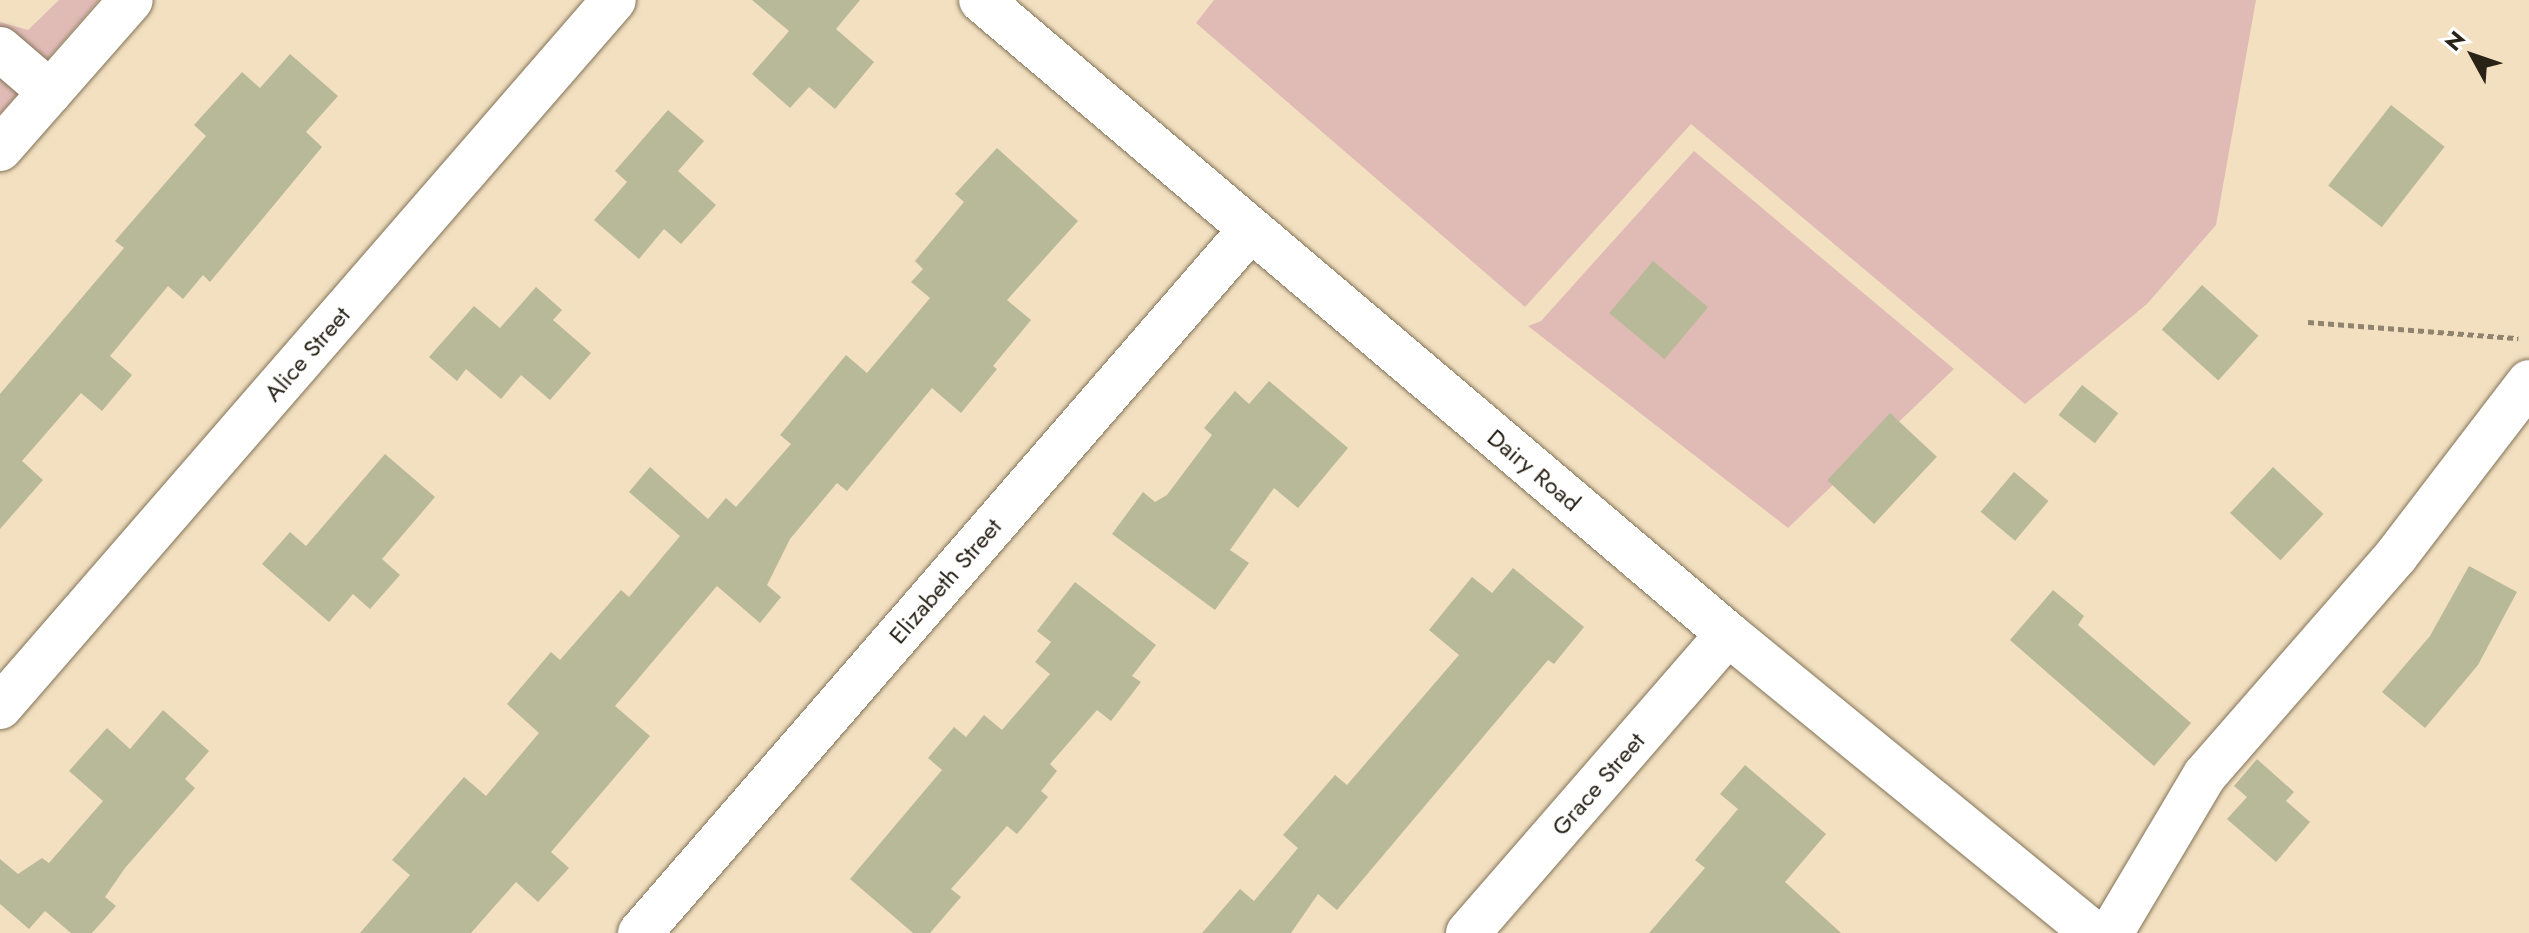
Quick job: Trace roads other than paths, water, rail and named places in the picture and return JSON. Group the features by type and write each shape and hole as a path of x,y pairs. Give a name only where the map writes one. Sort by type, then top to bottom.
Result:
{"street":[{"path":"0,149 131,0"},
{"name":"Alice Street","path":"0,707 614,0"},
{"name":"Dairy Road","path":"981,0 1728,634 2093,933"},
{"path":"0,49 50,92"},
{"name":"Elizabeth Street","path":"640,933 1251,229"},
{"path":"2111,933 2205,775 2396,556 2529,382"},
{"name":"Grace Street","path":"1468,933 1728,634"}]}
